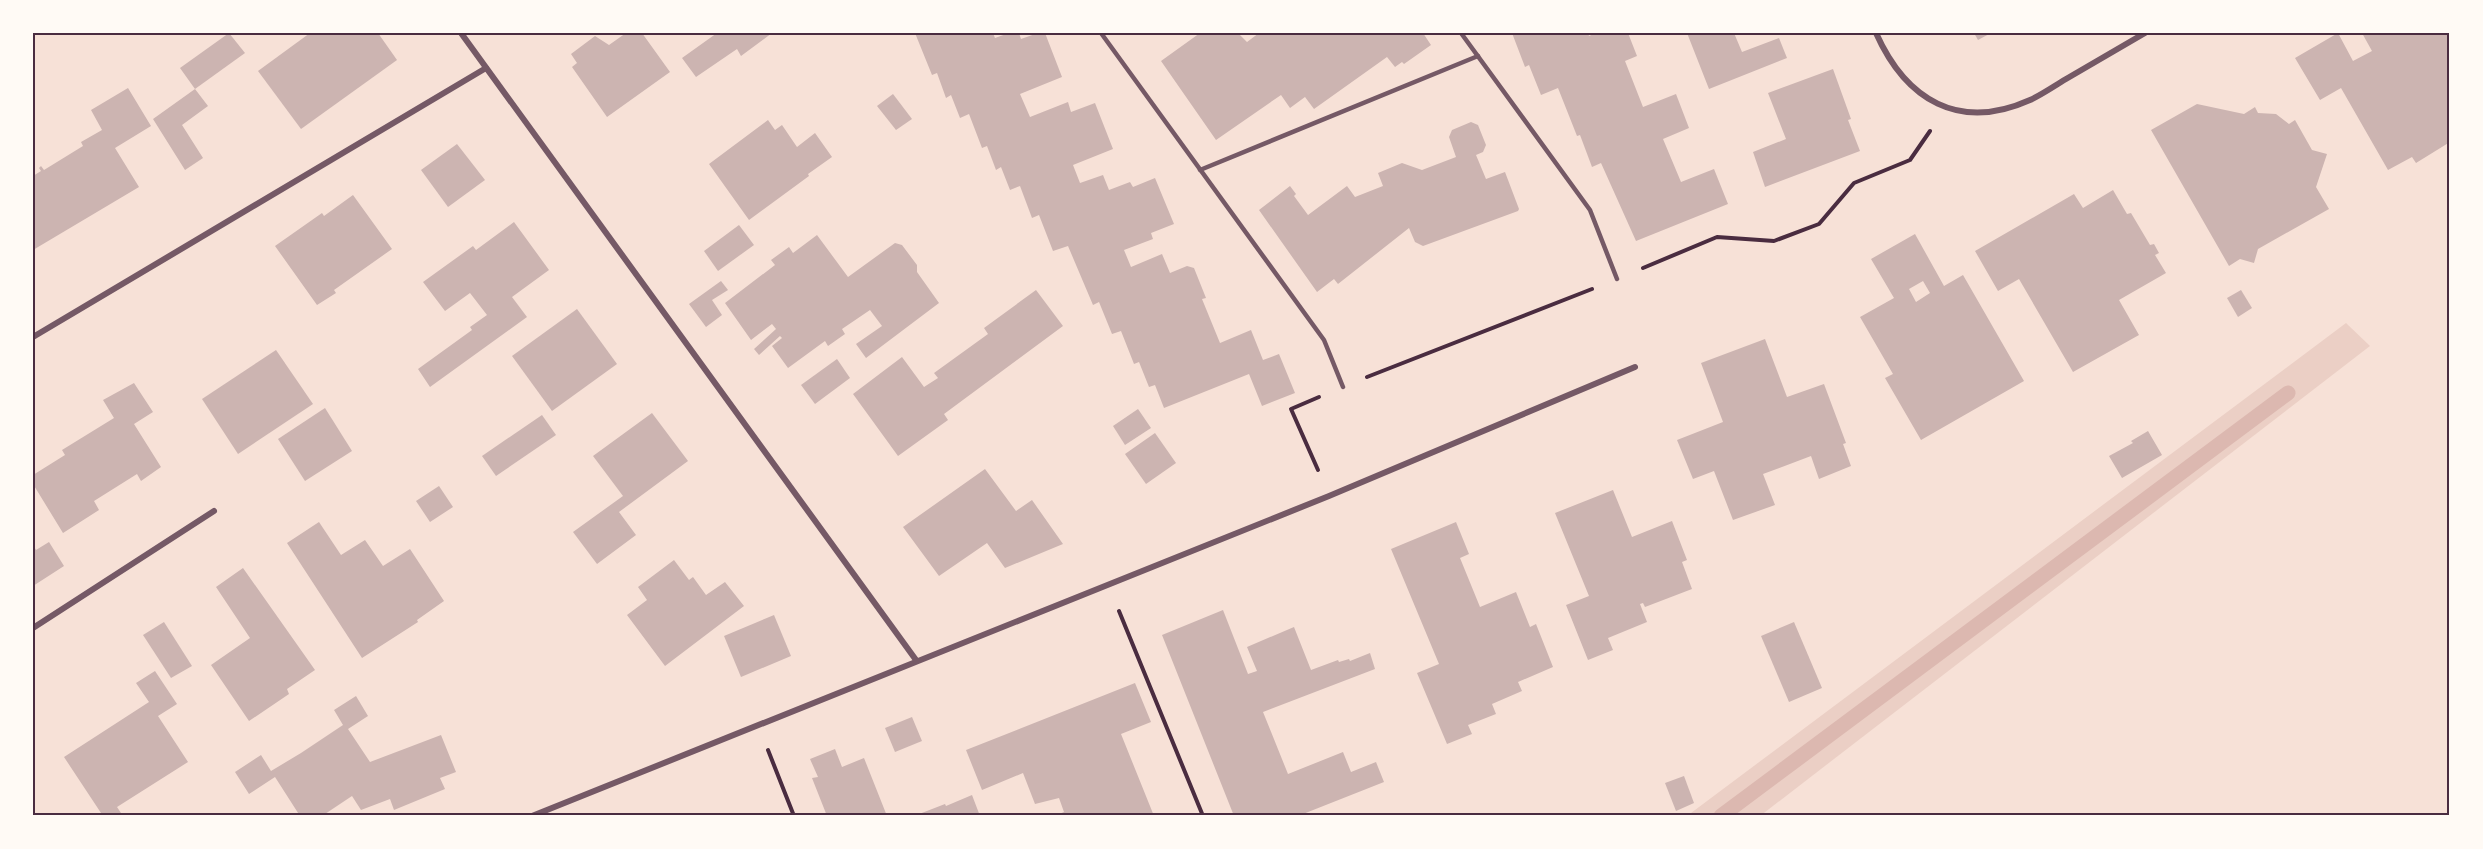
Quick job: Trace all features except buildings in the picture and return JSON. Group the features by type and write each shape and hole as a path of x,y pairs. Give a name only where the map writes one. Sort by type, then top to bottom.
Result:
{"street":[{"path":"461,33 916,660"},
{"path":"1876,33 1900,75 1917,93 1946,109 1987,112 2030,100 2145,33"},
{"path":"33,337 486,68"},
{"path":"532,816 1329,496 1635,367"},
{"path":"33,628 214,511"}],"lane":[{"path":"1101,33 1324,340 1343,387"},
{"path":"1461,33 1590,210 1617,279"},
{"path":"1200,170 1478,56"}],"path":[{"path":"1108,585 1203,816"},
{"path":"758,726 794,816"}],"shaded area":[{"path":"2346,323 2370,346 1760,816 1687,816"}],"waterway":[{"path":"1721,816 2288,393"}]}
